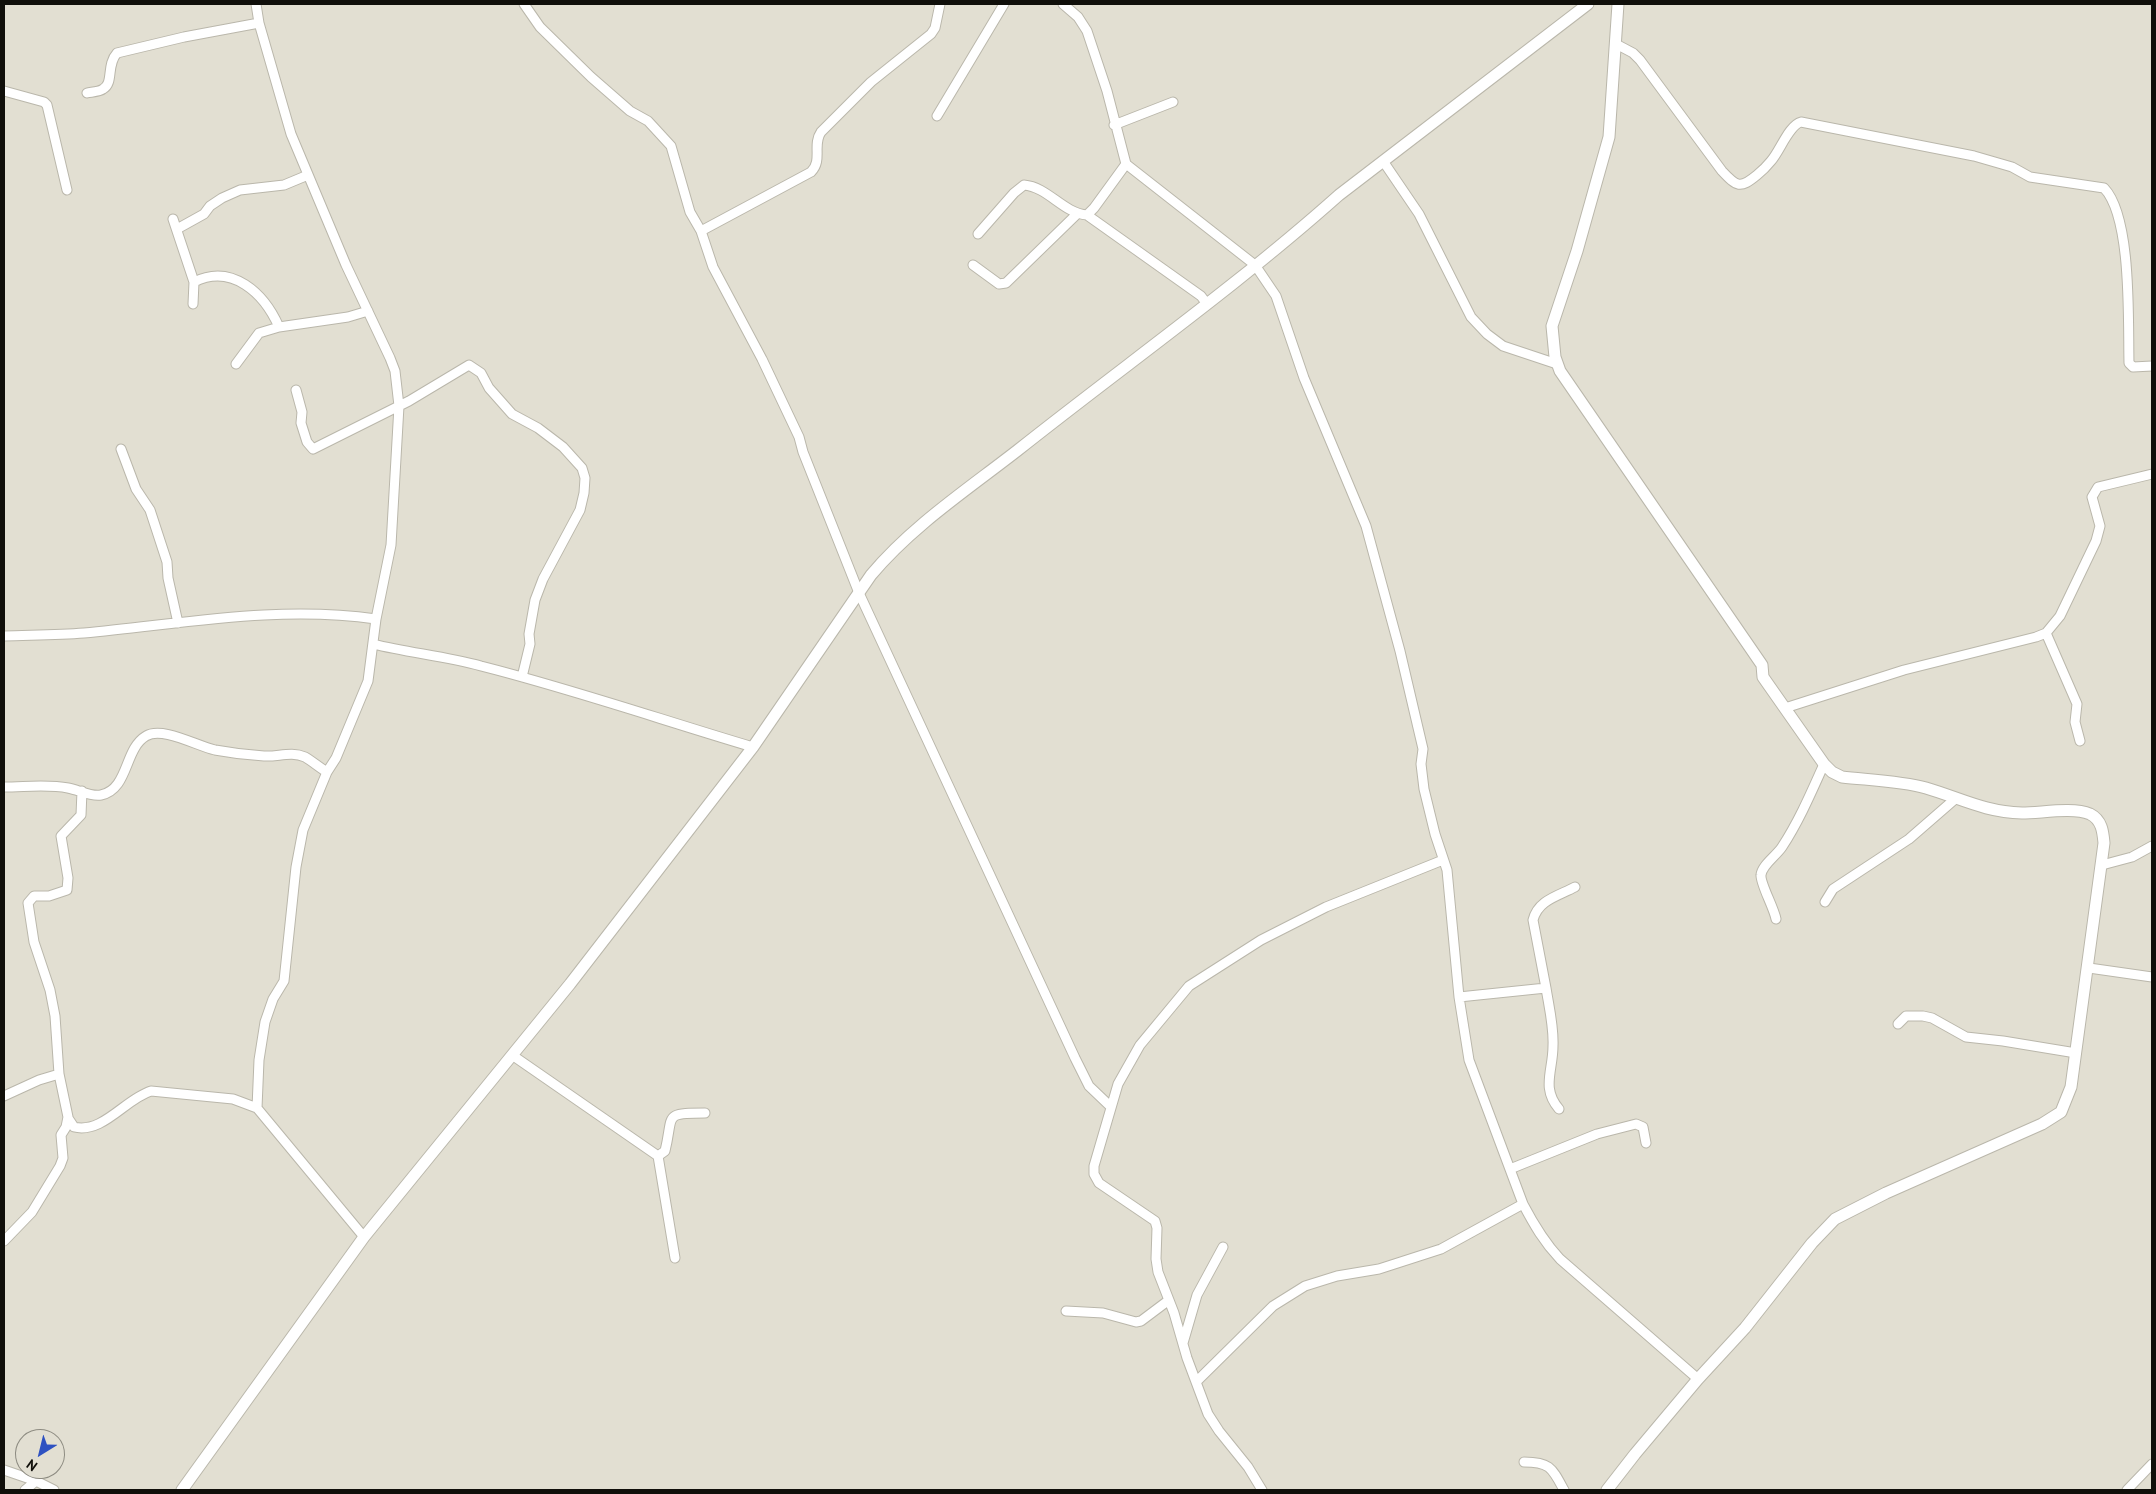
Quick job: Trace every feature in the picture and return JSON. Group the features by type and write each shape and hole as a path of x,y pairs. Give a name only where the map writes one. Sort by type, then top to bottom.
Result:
{"street":[{"path":"256,4 259,23 292,134 308,175 395,371 399,406 391,544 376,619 368,681 336,758 326,772 303,830 296,867 284,980 273,999 265,1022 259,1060 257,1108"},
{"path":"524,4 540,27 591,77 630,111 648,121 671,146 690,212 701,231 713,267 762,359 799,437 859,593 1074,1058 1089,1086 1111,1107"},
{"path":"701,231 811,172 818,163 817,141 821,132 871,82 931,34 935,28 940,4"},
{"path":"937,116 1004,4"},
{"path":"1063,4 1078,17 1087,32 1107,91 1114,126 1126,164 1255,265 1276,296 1292,337 1304,378 1366,526 1400,651 1423,749 1421,764 1424,789 1447,870 1459,997 1469,1060 1523,1204 1535,1227 1560,1259 1698,1379"},
{"path":"182,1490 364,1237 570,984 753,747 871,575 897,546 1049,425 1207,304 1384,161 1588,4"},
{"path":"1607,1490 1698,1379 1739,1334 1812,1243 1835,1219 1886,1193 2011,1139 2042,1124 2061,1112 2071,1087 2076,1054 2102,865 2103,831 2093,815 2083,812 2021,813 1991,810 1924,788 1842,777 1832,772 1824,764 1764,677 1762,665 1560,370 1552,342 1552,326 1609,137 1618,4"},
{"path":"86,93 103,89 109,82 112,59 118,53 184,36 259,23"},
{"path":"1616,44 1633,52 1722,171 1733,182 1740,185 1744,185 1772,161 1791,129 1796,123 1801,122 1974,156 2012,167 2030,177 2043,180 2104,188 2111,196 2121,224 2125,254 2129,363 2133,367 2152,366"},
{"path":"4,91 44,102 47,105 67,190"},
{"path":"1114,126 1173,102"},
{"path":"1384,161 1419,214 1471,317 1487,334 1504,346 1557,364"},
{"path":"1087,215 1126,164"},
{"path":"177,229 204,214 210,206 222,198 240,190 284,185 308,175"},
{"path":"978,234 1014,193 1024,185 1034,186 1077,214 1087,215 1185,284 1201,296 1207,304"},
{"path":"973,265 999,284 1006,283 1077,214"},
{"path":"173,219 194,282 193,304"},
{"path":"194,282 208,275 238,280 267,304 279,326"},
{"path":"236,364 259,333 279,326 348,317 368,311"},
{"path":"296,390 302,412 300,419 302,429 306,442 313,449 433,388 470,365 481,373 489,388 505,408 549,435 582,468 585,478 580,510 543,579 535,600 529,634 530,644 522,677"},
{"path":"121,449 136,489 150,510 167,562 168,578 178,623"},
{"path":"1785,708 1904,670 2036,637 2046,632 2060,616 2096,541 2100,526 2092,497 2093,492 2098,487 2152,474"},
{"path":"4,636 82,633 268,613 346,615 376,619"},
{"path":"2046,632 2077,704 2075,722 2080,741"},
{"path":"373,644 400,651 440,656 522,677 753,747"},
{"path":"4,787 67,787 101,795 112,790 122,778 137,745 146,736 156,733 213,749 239,754 266,756 290,754 304,757 326,772"},
{"path":"1776,919 1762,881 1763,870 1778,853 1793,830 1824,764"},
{"path":"82,791 81,814 61,836 68,878 67,890 49,896 34,896 28,903 34,942 50,990 55,1016 59,1074 68,1117 74,1127 90,1128 111,1117 139,1094 151,1091 233,1099 257,1108 364,1237"},
{"path":"1825,902 1834,889 1909,839 1955,799"},
{"path":"2102,865 2132,857 2152,846"},
{"path":"1262,1490 1248,1467 1208,1414 1158,1272 1156,1259 1157,1228 1155,1221 1100,1183 1094,1174 1094,1166 1118,1084 1140,1045 1189,986 1261,940 1326,907 1443,860"},
{"path":"1559,1109 1551,1100 1548,1086 1553,1047 1552,1024 1532,920 1537,908 1546,901 1575,887"},
{"path":"2088,968 2152,977"},
{"path":"1459,997 1546,988"},
{"path":"1898,1024 1906,1016 1923,1016 1932,1018 1966,1037 2003,1041 2076,1054"},
{"path":"512,1055 658,1156 675,1258"},
{"path":"4,1096 39,1080 59,1074"},
{"path":"658,1156 665,1151 670,1122 677,1113 704,1113"},
{"path":"4,1241 32,1212 60,1166 63,1158 61,1136 66,1127 68,1117"},
{"path":"1510,1168 1597,1134 1636,1124 1643,1127 1646,1143"},
{"path":"1197,1381 1273,1306 1305,1286 1337,1276 1379,1269 1440,1249 1523,1204"},
{"path":"1183,1343 1197,1295 1223,1247"},
{"path":"1066,1311 1103,1313 1136,1322 1141,1321 1169,1300"},
{"path":"1524,1462 1540,1462 1548,1465 1564,1490"},
{"path":"2127,1490 2152,1464"},
{"path":"4,1470 36,1481 54,1490"},
{"path":"26,1490 36,1481"}]}
